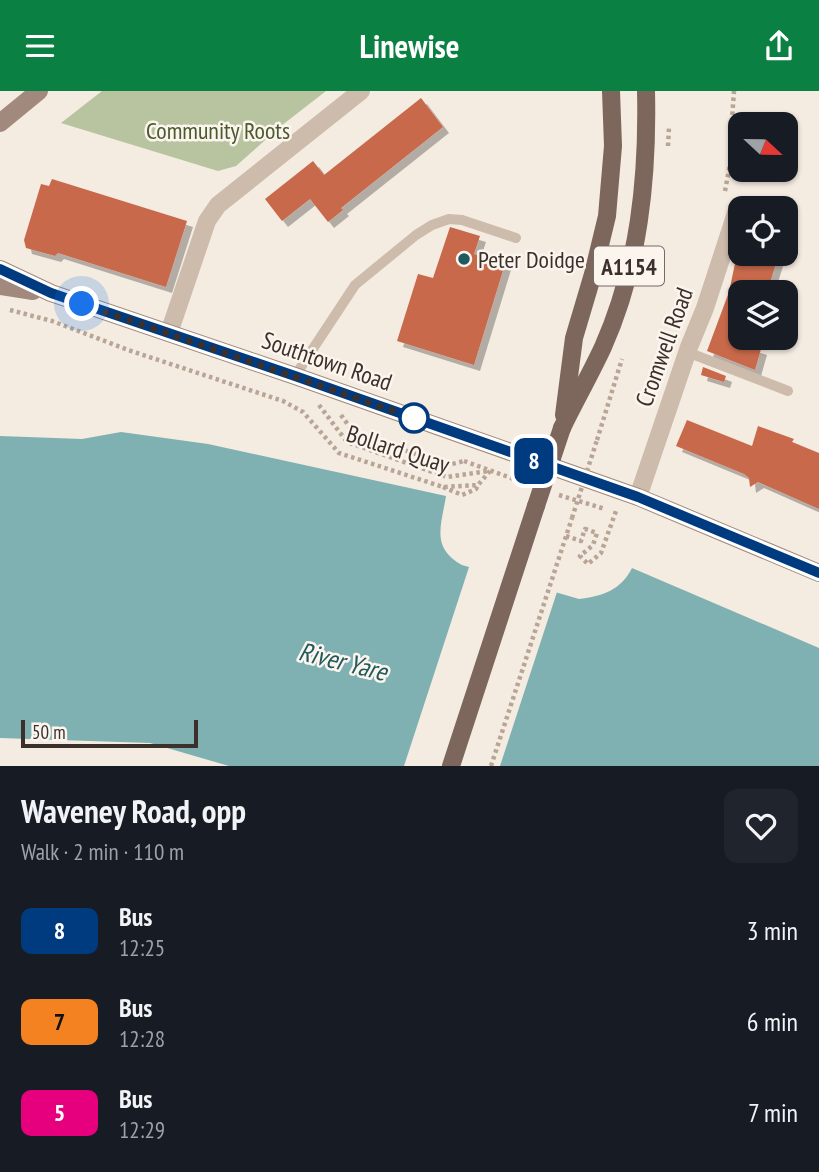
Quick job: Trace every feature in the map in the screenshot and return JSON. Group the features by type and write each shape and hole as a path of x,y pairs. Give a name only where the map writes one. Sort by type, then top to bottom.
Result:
{"main road":[{"name":"A1154","path":"562,428 574,338 607,216 613,146 611,91"},
{"name":"A1154","path":"451,766 562,428 603,346 627,276 640,222 647,146 646,91"}],"street":[{"path":"0,123 39,91"},
{"path":"169,333 208,221 218,205 361,91"},
{"name":"Cromwell Road","path":"638,497 728,238"},
{"name":"Southtown Road","path":"1,281 51,293 169,333 295,376 321,394 638,497 819,573"}],"lane":[{"path":"295,376 355,285 432,225 449,219 462,220 516,238"},
{"path":"687,352 788,391"}],"path":[{"name":"Bollard Quay","path":"0,308 52,320 128,350 283,401 303,412 339,453 443,487 478,485 489,471"},
{"path":"321,394 346,442 447,477 489,471"},
{"path":"321,394 354,433 448,465 464,461 526,484"},
{"path":"491,766 597,440"},
{"path":"443,487 462,495 476,489 478,485"},
{"path":"551,492 627,516"},
{"path":"566,536 581,541 585,529 597,533 593,545 580,556 588,564 601,553 616,511"}],"green space":[{"name":"Community Roots","path":"102,91 326,91 236,166 218,171 61,123"}],"water":[{"name":"River Yare","path":"121,432 208,444 446,496 440,535 446,551 462,565 579,599 596,596 617,587 632,568 819,648 819,766 229,766 150,743 0,738 0,436 82,439"}],"pier":[{"path":"470,564 558,589 500,766 404,766"}],"building":[{"path":"421,98 443,127 341,208 343,210 328,222 310,199 282,221 265,199 313,161 324,175"},
{"path":"52,179 187,221 166,287 58,253 55,256 26,248 24,240 41,184 49,186"},
{"path":"450,227 480,236 474,254 505,264 474,365 397,341 418,274 433,278"},
{"path":"734,266 775,266 771,280 732,280"},
{"path":"728,295 728,350 761,350 755,370 707,351"},
{"path":"703,367 726,376 724,382 701,375"},
{"path":"687,420 752,446 758,426 794,439 792,442 819,453 819,509 758,482 750,487 749,478 744,474 676,446"}],"bus line":[{"name":"8","path":"0,269 51,293 638,497 819,573"}],"place":[{"name":"Peter Doidge","path":"464,259"}],"route":[{"path":"82,304 426,422 414,418"}]}
